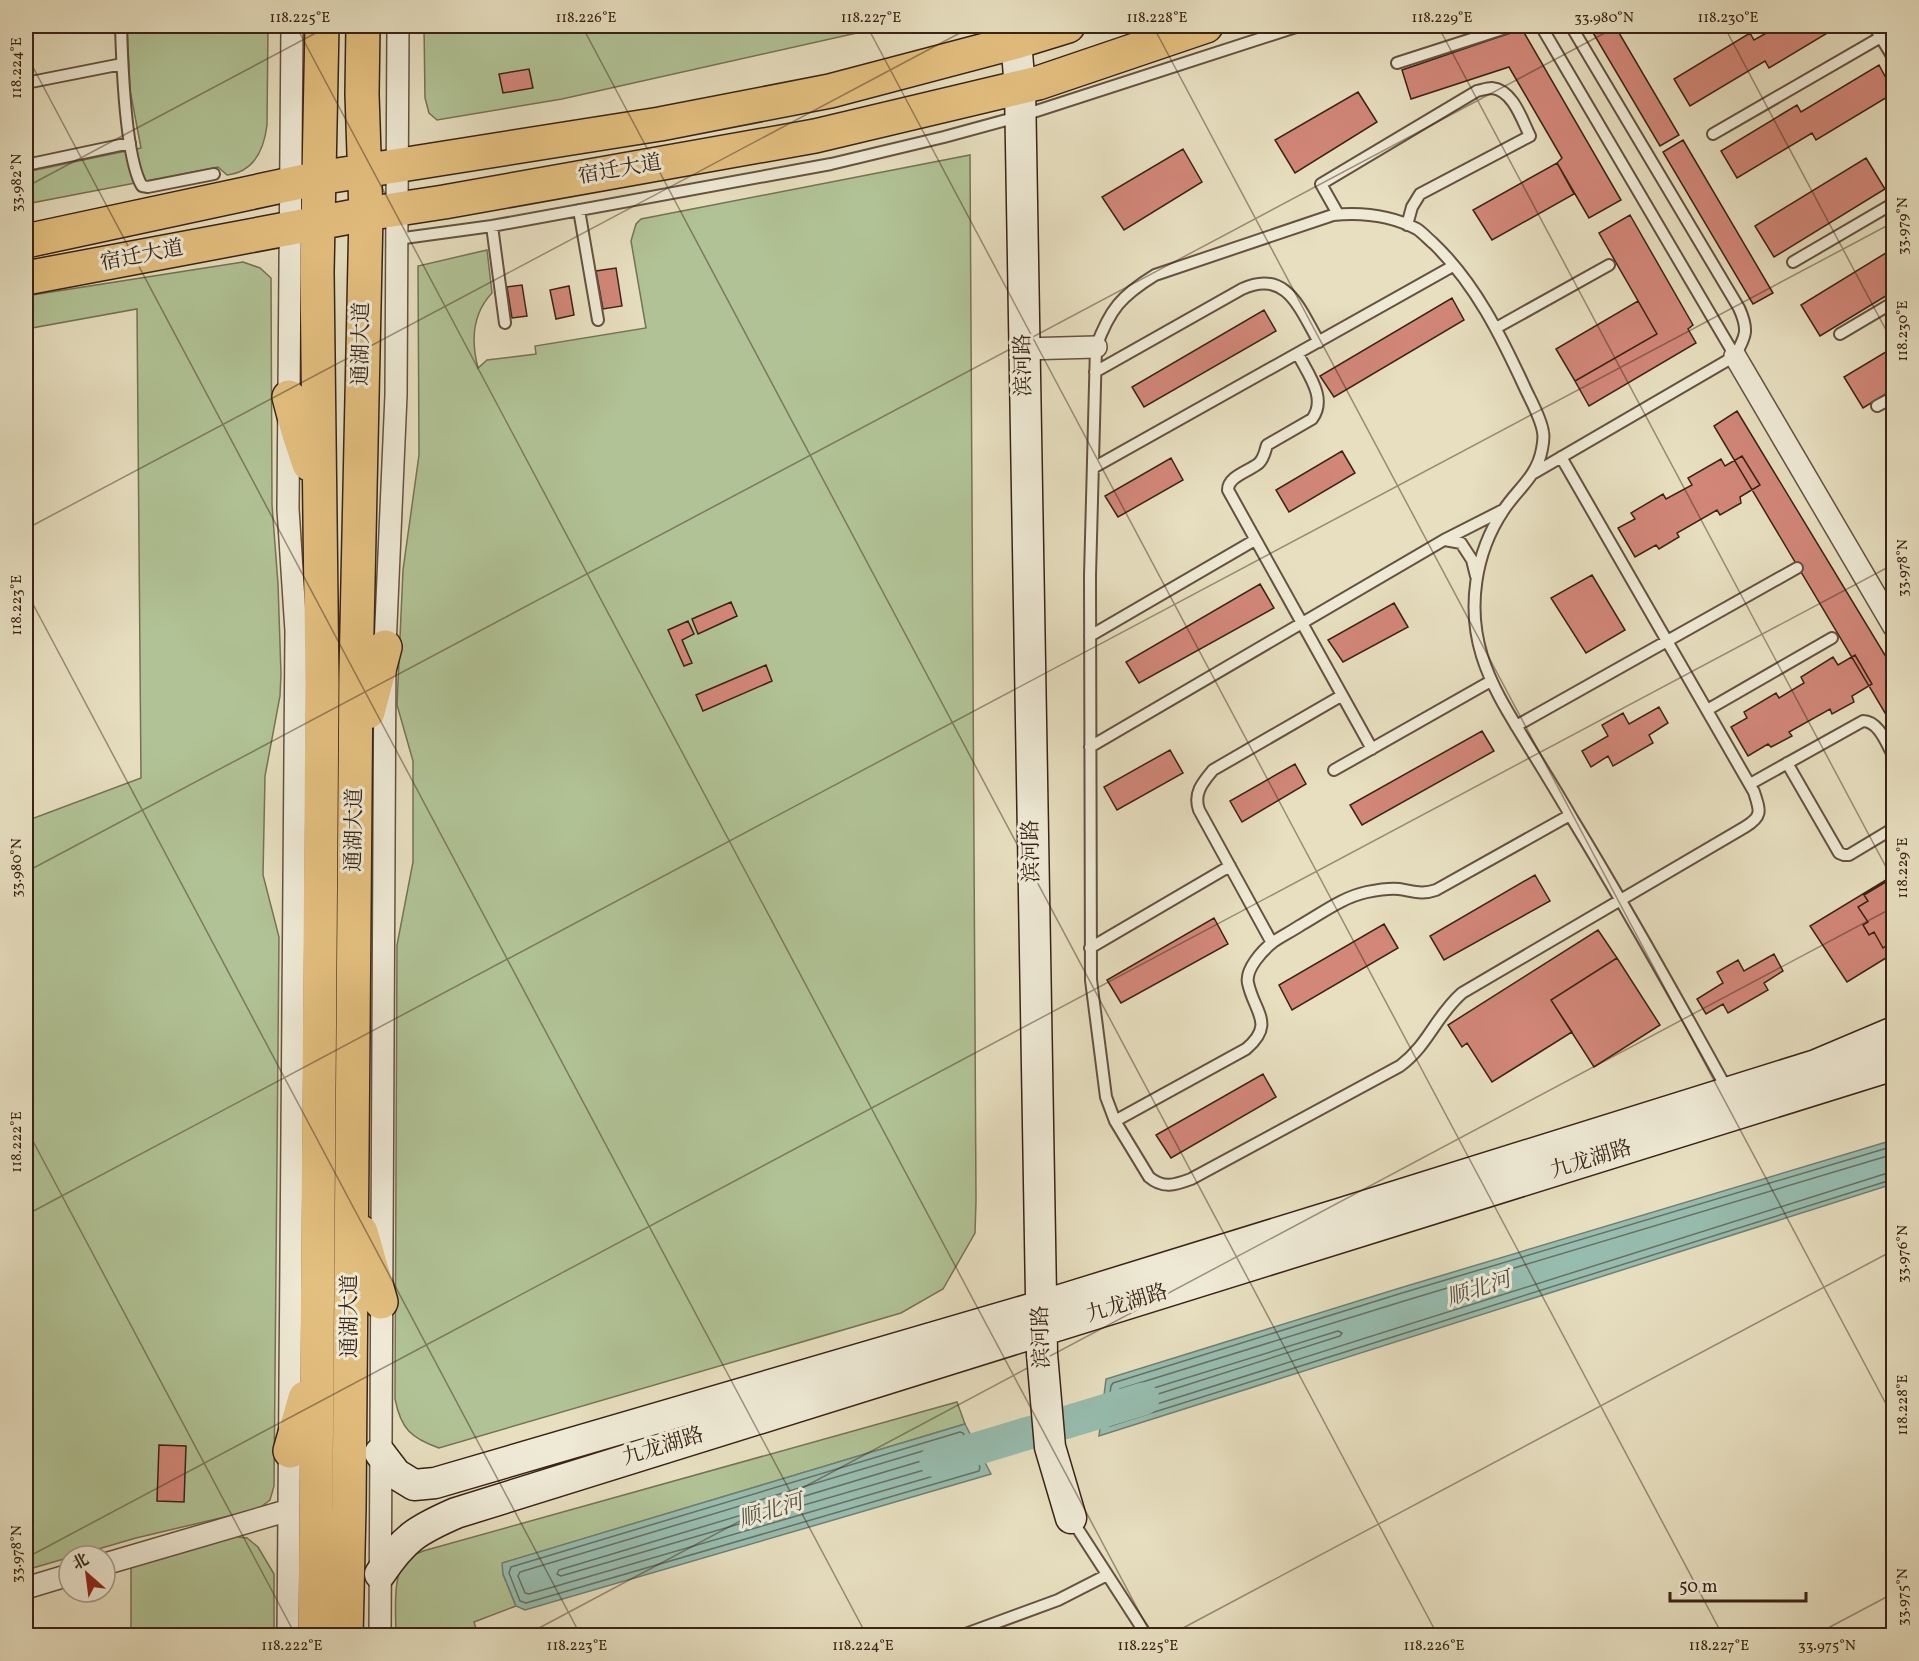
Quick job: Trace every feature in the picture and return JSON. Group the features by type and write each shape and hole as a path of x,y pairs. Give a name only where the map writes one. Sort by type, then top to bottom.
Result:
{"main road":[{"name":"通湖大道","path":"312,26 304,225 318,370 322,684 315,1635"},
{"path":"312,26 336,41 344,41 353,37 363,27"},
{"name":"宿迁大道","path":"26,241 305,181 660,124 830,91 1068,26"},
{"name":"宿迁大道","path":"26,278 304,225 387,221 815,136 1021,101 1206,26"},
{"name":"通湖大道","path":"346,1635 362,375 387,221 381,167 362,94 363,27"},
{"path":"318,370 329,350 344,343 351,346 356,353 362,375"},
{"path":"290,397 298,431 320,495"},
{"path":"356,750 385,647"},
{"path":"351,1196 381,1302"},
{"path":"290,1451 317,1355"}],"street":[{"path":"381,167 398,26"},
{"name":"滨河路","path":"1016,42 1021,101 1041,1318 1050,1447 1071,1518"},
{"path":"380,1635 385,647 396,395 387,221"},
{"path":"288,1635 296,631 288,509 290,397 304,225"},
{"path":"1024,349 1096,347"},
{"path":"1735,356 1893,627"},
{"name":"九龙湖路","path":"1733,1103 1893,1032"},
{"name":"九龙湖路","path":"380,1574 409,1537 456,1513 1041,1318 1733,1103 1893,1065"},
{"name":"九龙湖路","path":"380,1452 396,1474 414,1485 435,1483 1041,1318"},
{"path":"117,1560 289,1509"},
{"path":"26,1588 57,1579"}],"lane":[{"path":"122,26 122,64 130,143 137,177 142,186 148,187 214,174"},
{"path":"387,221 492,226 831,164 944,137 1021,101 1299,26"},
{"path":"1397,63 1512,26"},
{"path":"1541,26 1735,356"},
{"path":"1571,26 1739,308 1745,322 1746,336 1735,356 1534,473 1503,510 1490,533 1477,576 1474,599 1475,626 1491,681 1621,900 1733,1103"},
{"path":"1874,26 1893,59"},
{"path":"1713,134 1881,37"},
{"path":"26,83 122,64"},
{"path":"1338,214 1321,184 1477,91 1491,88 1503,92 1510,98 1530,136 1420,194 1412,207 1407,225"},
{"path":"26,165 130,143"},
{"path":"1793,262 1893,202"},
{"path":"579,210 598,320"},
{"path":"1534,473 1542,450 1544,433 1503,340 1465,280 1453,266 1419,230 1390,218 1364,213 1338,214 1155,275 1117,304 1105,322 1096,347 1095,372 1090,636 1091,980 1106,1097 1115,1120 1149,1177 1156,1183 1165,1186 1175,1185 1191,1179 1400,1066 1420,1048 1450,1003 1462,993 1754,821 1759,815 1760,808 1750,784 1561,457"},
{"path":"492,226 505,323"},
{"path":"1496,328 1609,265"},
{"path":"1093,468 1453,266"},
{"path":"1095,372 1242,289 1263,282 1281,286 1292,297 1319,342"},
{"path":"1840,334 1893,302"},
{"path":"1298,354 1316,388 1319,406 1317,413 1267,445 1263,458 1228,485 1231,498 1372,749"},
{"path":"1877,406 1893,396"},
{"path":"1090,747 1444,540 1503,510"},
{"path":"1090,636 1255,540"},
{"path":"1444,540 1461,543 1472,560 1477,576"},
{"path":"1516,726 1797,568"},
{"path":"1707,710 1832,638"},
{"path":"1334,770 1491,681"},
{"path":"1272,943 1196,802 1201,785 1213,770 1341,696"},
{"path":"1750,784 1863,721 1873,723 1877,727 1893,757"},
{"path":"1786,764 1839,853 1849,855 1893,828"},
{"path":"1115,1120 1246,1049 1254,1042 1263,1025 1248,985 1247,976 1253,964 1272,943 1343,900 1366,892 1399,889 1427,893 1436,890 1570,815"},
{"path":"1090,948 1230,866"},
{"name":"滨河路","path":"1071,1518 1147,1635"},
{"path":"960,1635 1058,1600 1107,1575"}],"green space":[{"path":"127,26 268,26 267,125 260,151 251,164 236,173 227,175 218,167 26,204 26,172 141,148 130,90"},
{"path":"424,26 888,26 562,99 437,120 429,113 425,98"},
{"path":"970,155 975,1233 943,1289 901,1313 439,1448 429,1444 414,1436 404,1425 395,1399 397,945 413,862 413,761 397,705 403,570 419,455 418,266 487,250 492,293 480,310 475,328 474,348 478,368 487,360 536,354 535,346 646,328 631,241 636,224 641,219"},
{"path":"243,262 260,268 271,278 272,505 281,674 280,696 265,776 263,875 279,937 274,1486 270,1500 258,1509 115,1544 57,1544 57,1561 26,1570 26,821 141,778 137,309 26,329 26,296"},
{"path":"957,1402 965,1424 503,1563 503,1574 516,1606 474,1622 478,1635 396,1636 396,1596 399,1575 406,1560 423,1551"},
{"path":"231,1536 247,1538 258,1547 274,1574 274,1635 131,1636 131,1567"}],"water":[{"path":"1893,1140 1893,1184 1099,1436 1106,1379"},
{"path":"965,1424 991,1474 525,1610 516,1606 503,1574 502,1563"}],"building":[{"path":"1589,26 1615,26 1679,135 1660,146"},
{"path":"1779,26 1839,26 1769,68 1765,61 1690,106 1674,79 1750,33 1754,40"},
{"path":"1522,29 1621,200 1589,218 1557,163 1562,158 1509,67 1411,99 1402,70"},
{"path":"1879,65 1894,93 1816,140 1812,133 1737,178 1721,151 1797,105 1801,112"},
{"path":"529,69 533,88 503,93 499,74"},
{"path":"1358,92 1377,122 1295,173 1275,140"},
{"path":"1683,140 1773,293 1753,304 1663,152"},
{"path":"1183,149 1202,182 1124,230 1102,197"},
{"path":"1866,158 1885,189 1774,257 1755,226"},
{"path":"1557,163 1574,194 1492,240 1473,210"},
{"path":"1630,215 1693,325 1688,329 1696,343 1589,406 1575,381 1657,334 1599,233"},
{"path":"1894,248 1894,291 1820,336 1801,305"},
{"path":"616,268 622,306 603,309 596,271"},
{"path":"522,285 527,316 512,318 507,287"},
{"path":"569,286 574,315 556,319 550,290"},
{"path":"1452,298 1464,320 1334,397 1320,376"},
{"path":"1638,301 1657,334 1575,381 1556,349"},
{"path":"1264,310 1276,331 1144,407 1132,387"},
{"path":"1894,347 1894,389 1863,408 1844,377"},
{"path":"1737,411 1894,670 1894,728 1714,426"},
{"path":"1342,451 1355,473 1289,512 1276,490"},
{"path":"1742,456 1760,485 1740,497 1741,503 1720,515 1717,510 1677,533 1679,537 1659,549 1656,545 1635,557 1618,528 1635,519 1631,513 1663,494 1666,499 1692,485 1688,478 1721,459 1725,466"},
{"path":"1171,458 1183,480 1118,517 1105,496"},
{"path":"1592,575 1625,630 1586,653 1551,598"},
{"path":"1260,584 1274,608 1139,683 1126,662"},
{"path":"731,602 737,616 698,634 692,619"},
{"path":"1394,603 1408,627 1343,662 1328,640"},
{"path":"688,621 694,634 682,640 692,663 684,666 668,630"},
{"path":"1855,655 1872,684 1852,696 1854,702 1832,714 1830,709 1789,732 1792,736 1771,747 1768,744 1748,756 1731,727 1747,718 1744,712 1776,693 1779,698 1804,683 1801,677 1833,657 1838,665"},
{"path":"766,665 772,681 703,711 696,695"},
{"path":"1659,707 1668,723 1649,735 1653,743 1613,766 1608,756 1591,767 1582,751 1608,736 1602,725 1623,713 1629,724"},
{"path":"1482,731 1494,751 1362,825 1350,805"},
{"path":"1170,750 1183,773 1117,810 1104,787"},
{"path":"1295,764 1306,784 1242,822 1230,801"},
{"path":"1535,875 1550,901 1444,960 1430,936"},
{"path":"1894,875 1894,953 1847,982 1810,926"},
{"path":"1894,877 1894,949 1890,943 1883,948 1874,932 1869,935 1863,925 1868,922 1858,907 1868,901 1864,895"},
{"path":"1214,918 1228,944 1121,1003 1107,980"},
{"path":"1384,924 1398,948 1292,1010 1279,985"},
{"path":"1598,930 1617,958 1551,1000 1572,1032 1492,1082 1467,1043 1462,1047 1448,1025"},
{"path":"1774,954 1783,971 1764,983 1768,990 1728,1013 1723,1004 1706,1014 1697,999 1723,983 1717,972 1738,960 1744,971"},
{"path":"1617,958 1660,1025 1594,1067 1551,1000"},
{"path":"1263,1074 1276,1097 1171,1158 1156,1135"},
{"path":"159,1445 186,1446 184,1502 157,1501"}],"waterway":[{"name":"顺北河","path":"1064,1423 1143,1399"},
{"name":"顺北河","path":"936,1461 1032,1432"}]}
